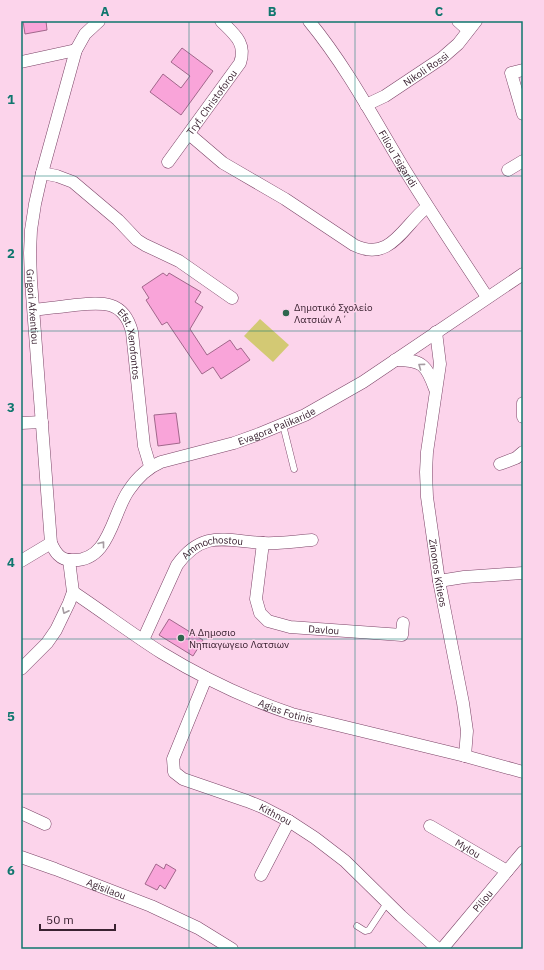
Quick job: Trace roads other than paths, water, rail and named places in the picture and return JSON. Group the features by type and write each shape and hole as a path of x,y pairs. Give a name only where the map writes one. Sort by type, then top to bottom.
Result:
{"street":[{"path":"21,62 76,50 85,34 99,21"},
{"name":"Tryf. Christoforou","path":"168,162 238,67 242,50 239,41 221,21"},
{"name":"Filiou Tsigaridi","path":"309,21 331,50 427,207 487,297"},
{"path":"458,21 468,30"},
{"name":"Nikoli Rossi","path":"366,106 385,96 442,58 458,44 476,21"},
{"name":"Grigori Afxentiou","path":"51,544 30,253 31,230 42,173 76,50"},
{"path":"523,70 511,74 523,114"},
{"path":"189,134 223,163 285,199 354,245 365,250 376,250 393,242 414,218 427,207"},
{"path":"508,170 523,161"},
{"path":"42,173 72,182 118,220 137,240 179,261 232,298"},
{"name":"Evagora Palikaride","path":"69,560 75,560 88,556 100,547 109,535 123,499 140,476 150,466 160,462 234,443 283,425 326,403 363,382 523,274"},
{"name":"Efst. Xenofontos","path":"34,310 89,303 108,304 114,306 126,316 130,323 132,332 144,446 150,466"},
{"name":"Zinonos Kitieos","path":"436,332 440,364 435,389 426,472 439,582 464,703 466,731 465,756"},
{"path":"394,360 408,360 422,366 429,373 435,389"},
{"path":"523,403 523,417"},
{"path":"21,423 42,422"},
{"path":"500,464 516,458 523,452"},
{"name":"Ammochostou","path":"143,640 177,565 190,550 204,541 220,539 263,543 312,540"},
{"name":"Davlou","path":"263,543 256,599 260,613 268,621 290,627 402,635 403,623"},
{"path":"21,561 51,544 59,556 69,560 73,592 56,630 47,643 21,669"},
{"path":"439,582 464,577 523,573"},
{"name":"Agias Fotinis","path":"73,592 162,653 206,678 264,705 292,714 465,756 523,772"},
{"name":"Kithnou","path":"206,678 173,759 174,772 183,779 247,801 289,821 345,861 387,903 438,949"},
{"path":"21,813 45,824"},
{"path":"261,875 289,821"},
{"name":"Mylou","path":"430,826 507,871"},
{"name":"Piliou","path":"442,949 523,852"},
{"name":"Agisilaou","path":"21,857 55,868 151,906 198,928 232,949"}],"lane":[{"path":"283,425 294,469"},
{"path":"357,926 365,931 369,930 387,903"}],"place":[{"name":"Δημοτικό Σχολείο Λατσιών Α΄","path":"286,313"},
{"name":"Α Δημοσιο Νηπιαγωγειο Λατσιων","path":"181,638"}]}
